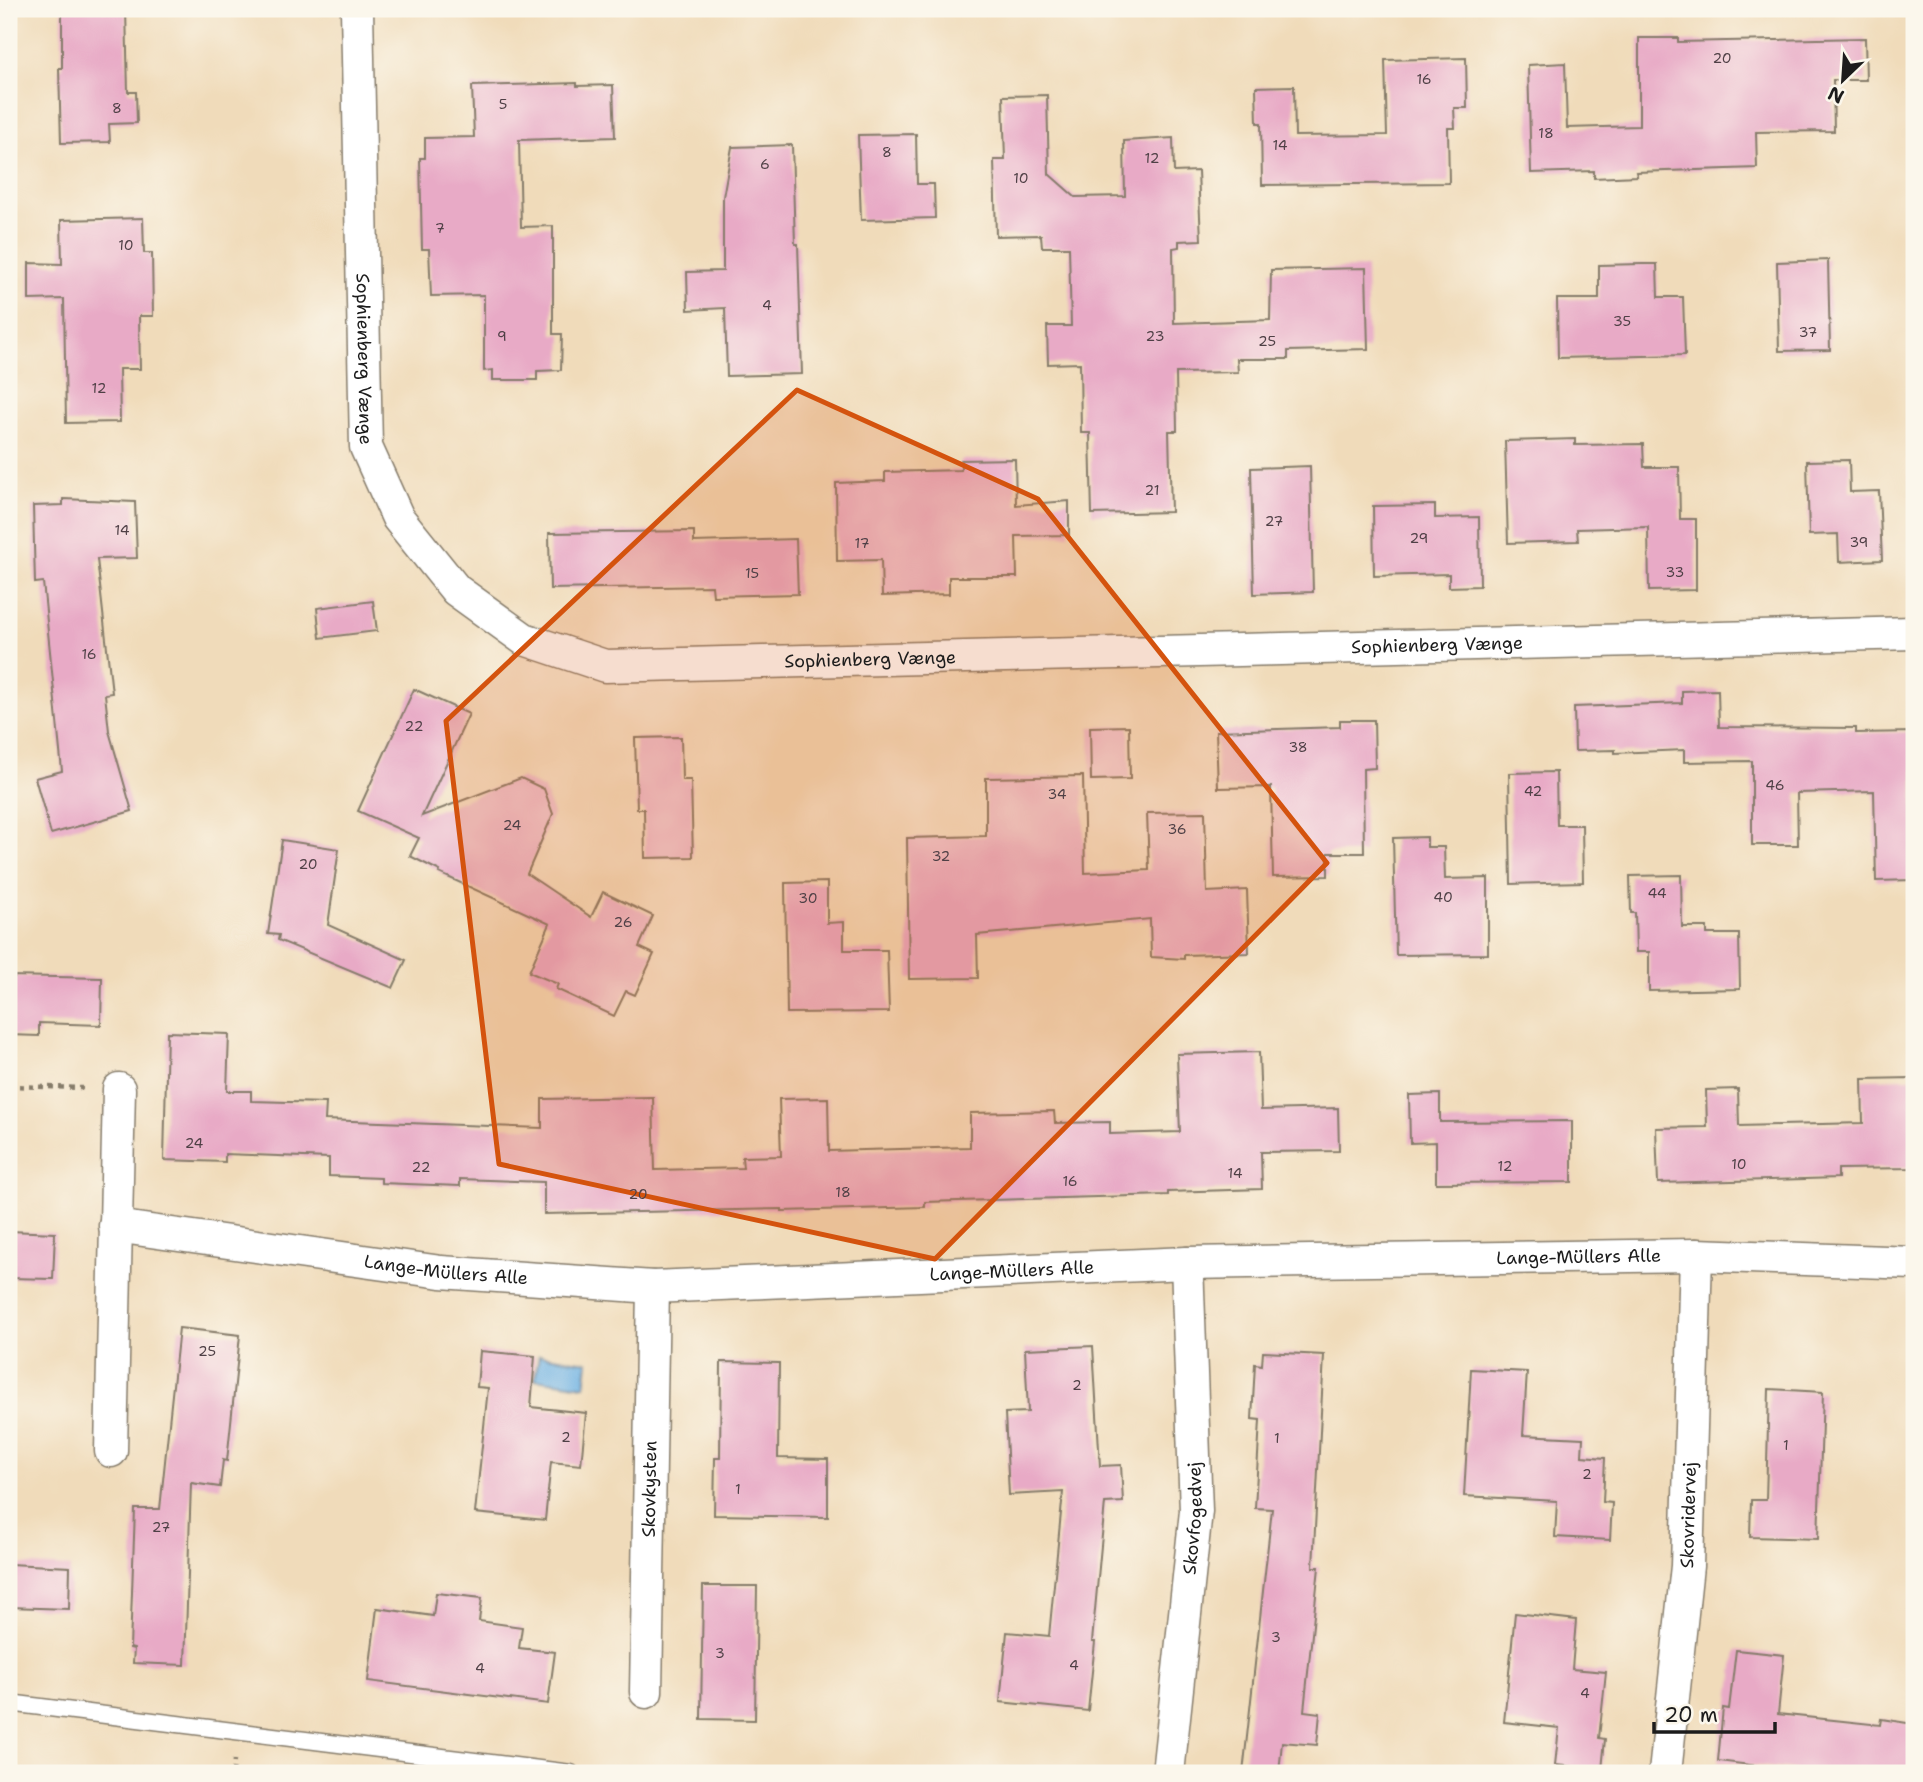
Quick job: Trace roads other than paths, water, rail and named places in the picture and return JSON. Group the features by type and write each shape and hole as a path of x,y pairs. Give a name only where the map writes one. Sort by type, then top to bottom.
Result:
{"street":[{"name":"Sophienberg Vænge","path":"358,9 366,447 398,518 456,590 524,639 605,666 1914,633"},
{"path":"111,1451 119,1088"},
{"name":"Lange-Müllers Alle","path":"115,1226 441,1272 653,1287 1187,1262 1696,1255 1914,1263"},
{"name":"Skovridervej","path":"1665,1773 1686,1566 1696,1255"},
{"name":"Skovfogedvej","path":"1168,1773 1196,1511 1187,1262"},
{"name":"Skovkysten","path":"646,1692 653,1287"}],"lane":[{"path":"9,1703 571,1773"}],"water":[{"path":"539,1355 588,1362 585,1386 535,1379"}]}
